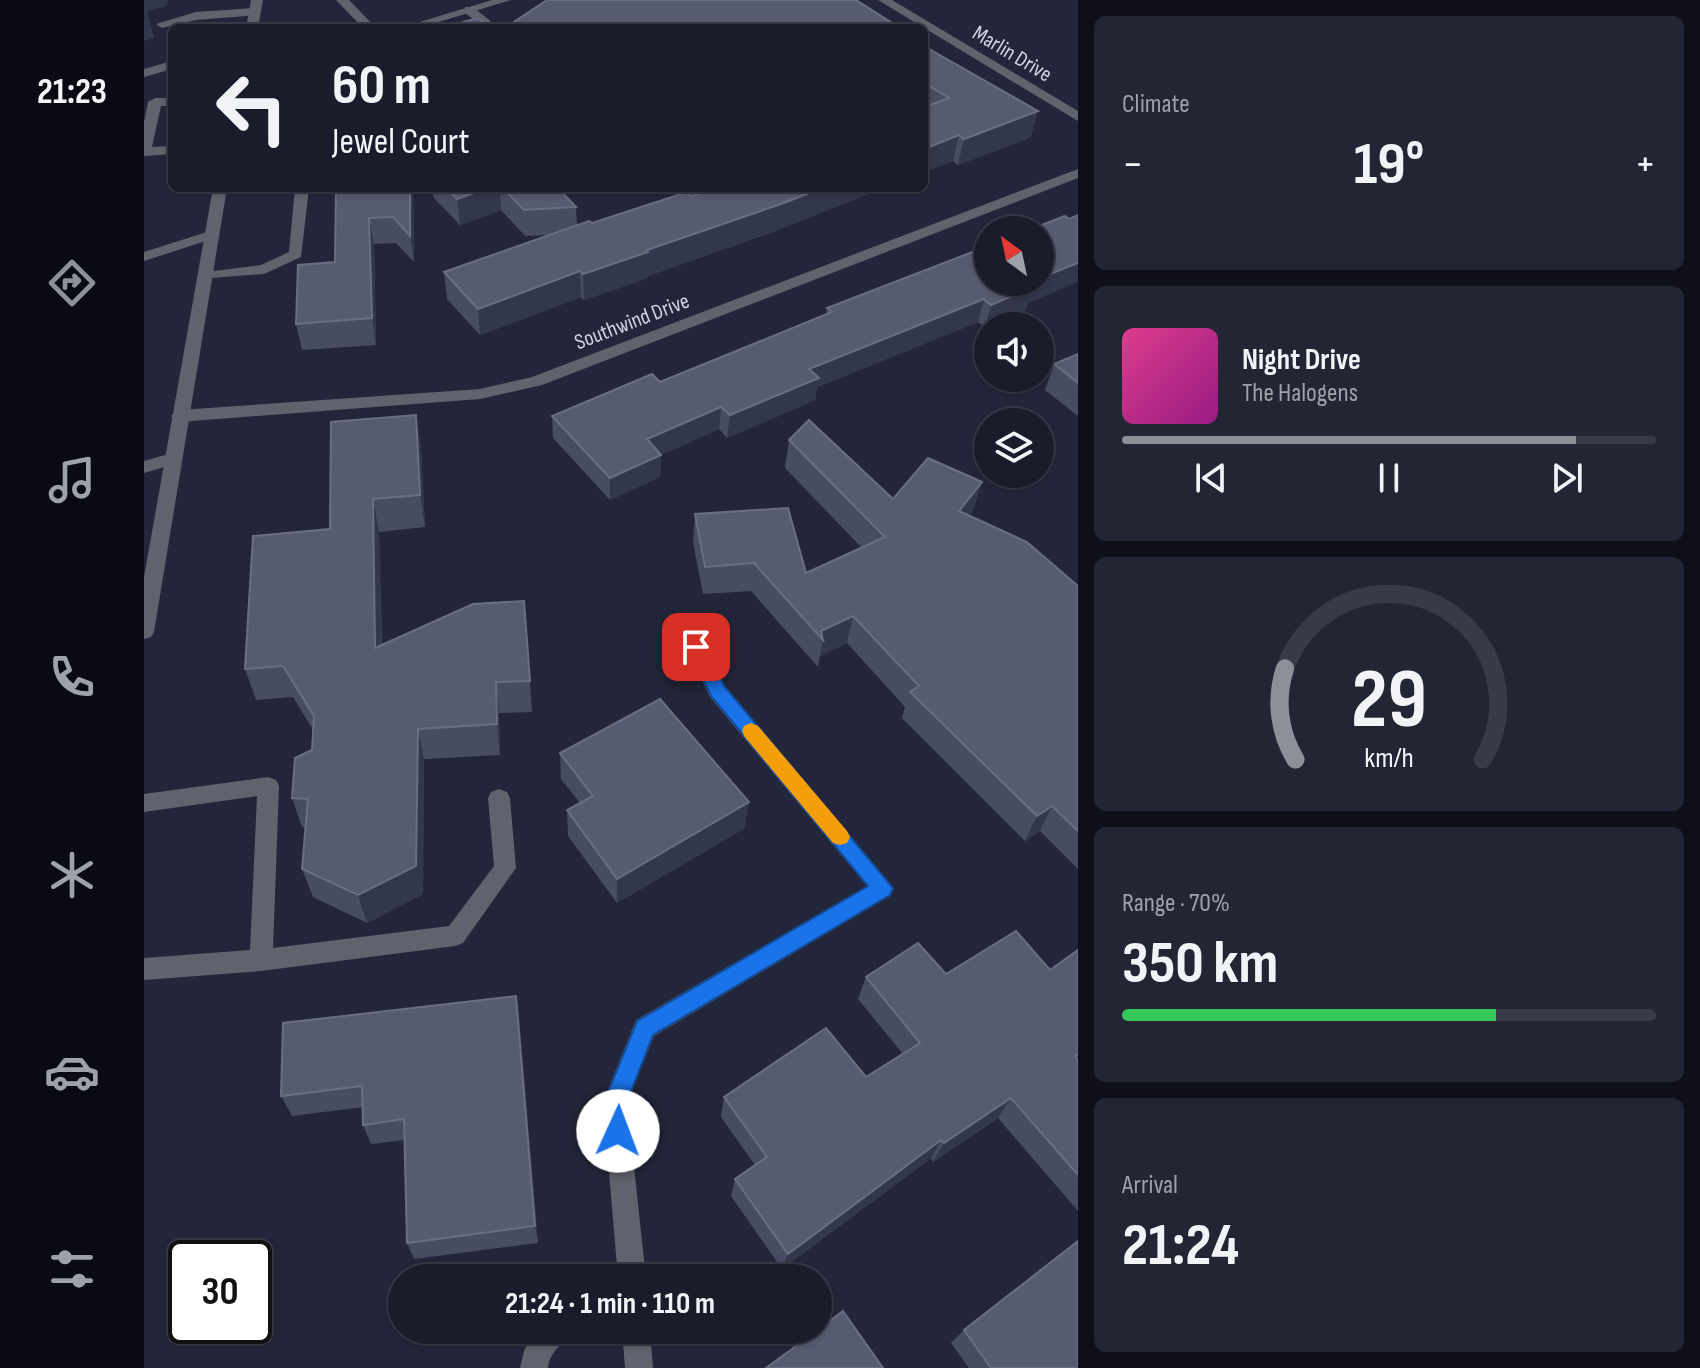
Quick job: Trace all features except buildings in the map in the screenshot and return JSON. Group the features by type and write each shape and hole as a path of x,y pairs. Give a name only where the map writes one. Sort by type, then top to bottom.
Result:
{"street":[{"path":"342,0 366,24"},
{"path":"420,24 505,0"},
{"name":"Marlin Drive","path":"884,0 924,24"},
{"path":"162,24 256,6"},
{"path":"469,10 488,24"},
{"name":"Marlin Drive","path":"928,27 1078,117"},
{"path":"144,73 168,66"},
{"path":"168,102 155,102 144,152 168,150"},
{"name":"Southwind Drive","path":"179,416 480,394 536,381 1078,173"},
{"path":"144,632 219,192"},
{"path":"203,276 267,269 284,264 296,254 302,192"},
{"path":"144,257 210,235"},
{"path":"144,467 172,459"},
{"path":"631,1264 615,1102 645,1028 883,888 717,691 696,647"},
{"path":"144,803 268,786 261,960"},
{"path":"144,969 261,960 455,936 505,868 499,798"},
{"path":"534,1368 534,1358 542,1344"},
{"path":"637,1344 639,1368"}],"slow traffic":[{"path":"751,731 840,837"}],"route":[{"path":"618,1131 615,1102 645,1028 883,888 717,691 696,647"}]}
